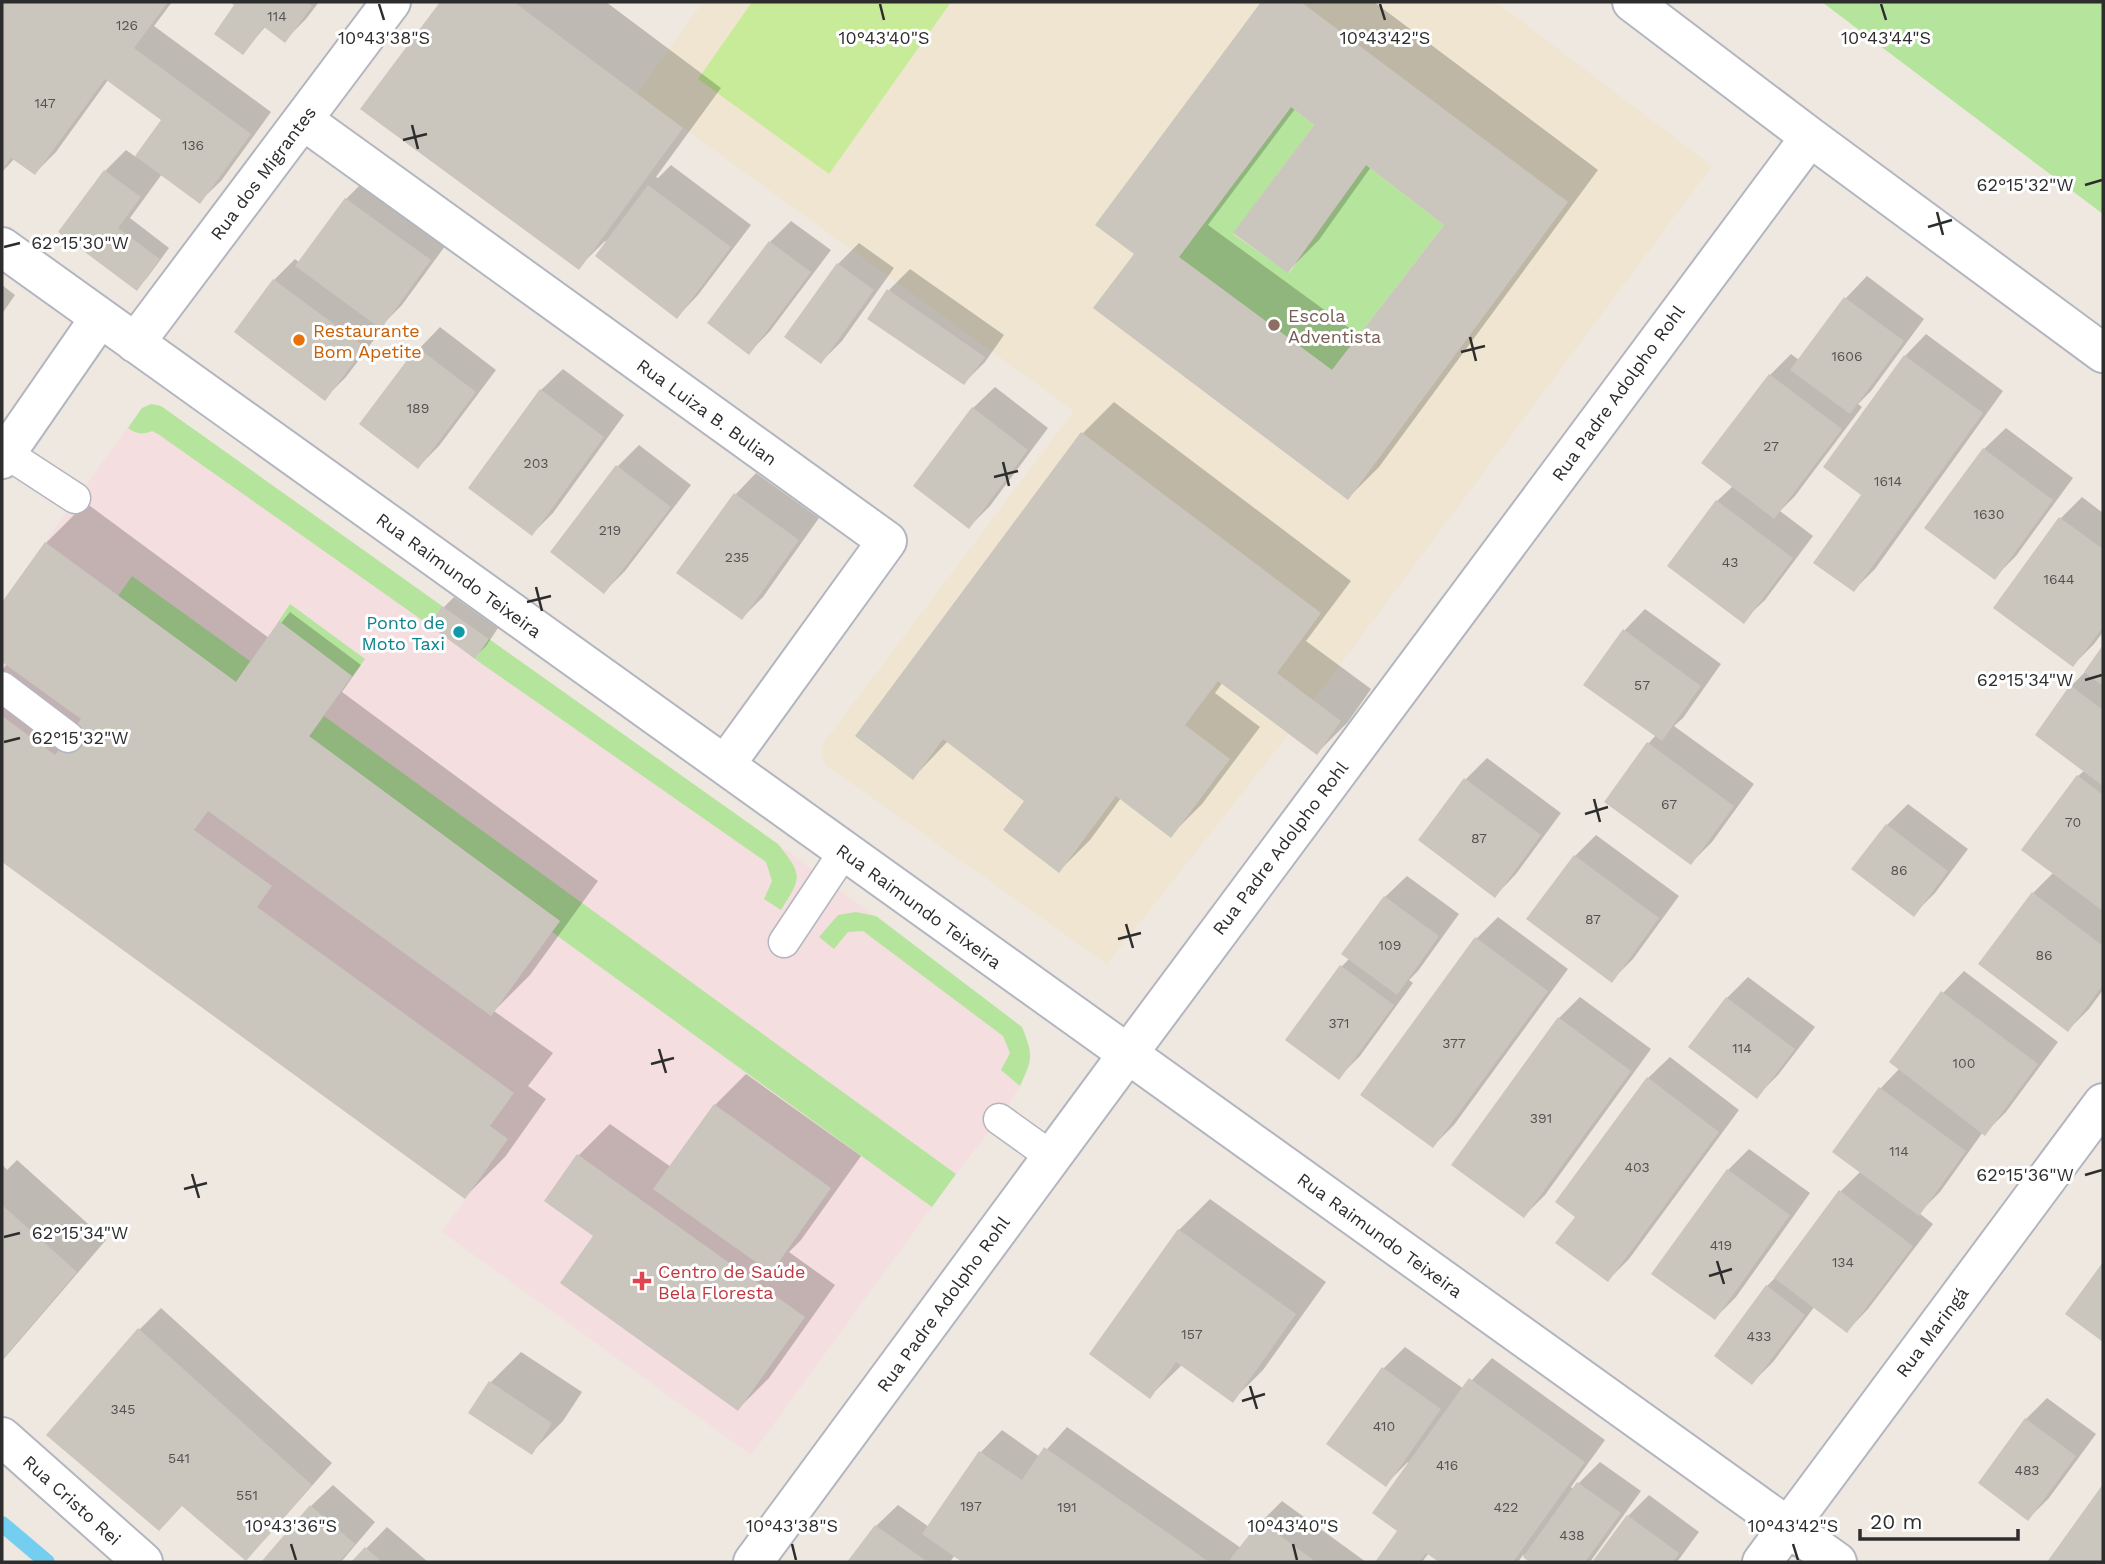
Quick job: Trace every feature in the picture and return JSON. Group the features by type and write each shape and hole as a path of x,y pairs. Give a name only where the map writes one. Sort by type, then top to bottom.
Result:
{"street":[{"name":"Rua dos Migrantes","path":"135,343 391,2"},
{"path":"1632,2 2103,353"},
{"name":"Rua Luiza B. Bulian","path":"303,121 887,541 724,765"},
{"name":"Rua Padre Adolpho Rohl","path":"753,1562 1810,136"},
{"name":"Rua Raimundo Teixeira","path":"2,247 1837,1562"},
{"path":"4,456 99,318"},
{"name":"Rua Maringá","path":"1762,1562 2103,1103"},
{"name":"Rua Cristo Rei","path":"2,1437 143,1562"}],"lane":[{"path":"4,456 75,498"},
{"path":"2,688 68,737"},
{"path":"784,942 844,852"},
{"path":"999,1119 1052,1157"}],"shaded area":[{"name":"Escola Adventista","path":"703,2 1496,2 1712,166 1313,701 1341,721 1317,755 1288,735 1107,964 826,765 822,755 823,744 1074,411 637,94"},
{"path":"151,404 161,406 778,844 1022,1027 1030,1048 1031,1062 1020,1086 999,1119 751,1455 442,1232 465,1199 2,862 2,602 142,408"}],"green space":[{"path":"752,2 951,2 829,174 698,79"},
{"path":"1822,2 2103,2 2103,214"},
{"path":"1291,107 1314,125 1233,234 1289,273 1366,165 1444,225 1332,370 1179,257"},
{"path":"151,404 161,406 442,606 429,625 158,434 152,431 134,432 128,428 142,408"},
{"path":"132,576 250,661 236,682 118,596"},
{"path":"290,604 365,659 352,677 278,622"},
{"path":"489,639 778,844 792,863 797,876 793,890 781,910 764,899 772,881 766,862 475,659"},
{"path":"324,716 956,1174 932,1207 552,932 560,921 309,737"},
{"path":"856,912 876,916 1022,1027 1030,1056 1020,1086 1001,1070 1010,1053 1003,1036 863,931 848,932 834,949 819,937 838,915"}],"building":[{"path":"2,2 168,2 134,48 251,134 200,204 135,156 161,120 105,79 35,175 11,158 2,171"},
{"path":"230,2 307,2 312,6 285,43 264,27 243,55 214,34 234,5"},
{"path":"440,2 514,2 683,128 579,270 360,109"},
{"path":"1261,2 1301,2 1568,202 1348,500 1093,308 1134,254 1095,225","holes":["1291,107 1314,125 1233,233 1288,273 1366,165 1444,225 1332,370 1179,257"]},
{"path":"104,170 141,197 118,228 160,259 137,291 58,232"},
{"path":"648,185 731,247 677,319 595,256"},
{"path":"345,198 431,260 381,329 295,266"},
{"path":"769,241 811,272 749,355 707,323"},
{"path":"837,263 874,290 821,364 784,337"},
{"name":"Restaurante Bom Apetite","path":"273,279 365,347 325,401 234,332"},
{"path":"887,289 985,357 964,385 867,319"},
{"path":"1844,297 1904,341 1850,414 1790,370"},
{"path":"417,347 476,392 418,469 359,424"},
{"path":"1904,355 1983,413 1854,592 1813,563 1861,495 1823,467"},
{"path":"1769,374 1842,429 1774,519 1701,463"},
{"path":"540,389 604,437 532,536 468,488"},
{"path":"972,407 1028,450 969,529 913,486"},
{"path":"1081,432 1321,613 1277,673 1341,721 1317,755 1218,681 1185,725 1230,759 1171,838 1116,796 1059,873 1003,830 1024,801 943,739 913,780 855,736"},
{"path":"1983,448 2053,500 1995,580 1924,528"},
{"path":"616,465 671,507 604,594 550,552"},
{"path":"734,493 799,540 742,620 676,573"},
{"path":"1716,500 1793,558 1744,624 1667,566"},
{"path":"2059,517 2103,549 2103,627 2073,667 1993,608"},
{"path":"45,542 236,682 279,621 352,676 309,736 560,921 491,1016 208,811 194,830 272,886 257,907 514,1093 490,1126 508,1139 465,1199 2,862 2,716 55,755 81,719 2,662 2,602"},
{"name":"Ponto de Moto Taxi","path":"442,606 489,639 475,659 429,625"},
{"path":"1623,629 1701,686 1662,741 1583,685"},
{"path":"2103,645 2103,686 2084,672"},
{"path":"2070,685 2103,710 2103,786 2035,735"},
{"path":"1647,742 1734,806 1691,865 1604,802"},
{"path":"2077,775 2103,795 2103,911 2021,850"},
{"path":"1464,778 1541,835 1495,898 1418,840"},
{"path":"1886,824 1948,871 1914,917 1851,869"},
{"path":"1574,855 1659,918 1612,983 1526,919"},
{"path":"2032,892 2103,946 2103,985 2068,1032 1978,964"},
{"path":"1384,896 1439,936 1397,995 1341,954"},
{"path":"1475,937 1548,991 1433,1148 1360,1095"},
{"path":"1340,965 1394,1005 1339,1080 1285,1040"},
{"path":"1941,991 2038,1064 1985,1136 1889,1062"},
{"path":"1726,997 1795,1049 1757,1099 1688,1047"},
{"path":"1558,1017 1631,1071 1524,1218 1451,1165"},
{"path":"1647,1077 1719,1132 1608,1282 1555,1243 1575,1217 1555,1202"},
{"path":"1879,1087 1966,1151 1919,1216 1832,1152"},
{"path":"714,1104 831,1188 771,1273 653,1189"},
{"path":"577,1154 805,1317 738,1411 560,1283 593,1236 544,1201"},
{"path":"1727,1169 1790,1215 1715,1320 1651,1274"},
{"path":"1839,1190 1913,1246 1847,1333 1774,1278"},
{"path":"2,1205 77,1272 2,1360"},
{"path":"1178,1229 1296,1314 1233,1403 1176,1362 1150,1399 1089,1354"},
{"path":"2103,1262 2103,1342 2065,1314"},
{"path":"1766,1285 1805,1315 1752,1385 1714,1356"},
{"path":"138,1328 312,1485 246,1561 182,1506 159,1531 46,1435"},
{"path":"1382,1367 1441,1409 1386,1487 1326,1444"},
{"path":"1469,1378 1585,1462 1513,1562 1439,1562 1426,1553 1419,1562 1375,1562 1397,1531 1372,1513"},
{"path":"489,1381 552,1423 532,1455 468,1413"},
{"path":"2025,1418 2076,1456 2028,1521 1978,1483"},
{"path":"1044,1447 1209,1562 962,1562 922,1534 979,1451 1022,1480"},
{"path":"1577,1482 1621,1513 1585,1562 1529,1562 1523,1557"},
{"path":"2103,1484 2103,1562 2047,1562"},
{"path":"310,1505 355,1544 339,1562 261,1562"},
{"path":"1627,1515 1679,1553 1673,1562 1592,1562"},
{"path":"1260,1521 1316,1562 1228,1562"},
{"path":"875,1525 928,1562 847,1562"},
{"path":"365,1547 382,1562 351,1562"}],"waterway":[{"path":"2,1524 47,1562"}],"place":[{"name":"Escola Adventista","path":"1274,325"},
{"name":"Restaurante Bom Apetite","path":"299,340"},
{"name":"Ponto de Moto Taxi","path":"459,632"},
{"name":"Centro de Saúde Bela Floresta","path":"642,1281"}]}
